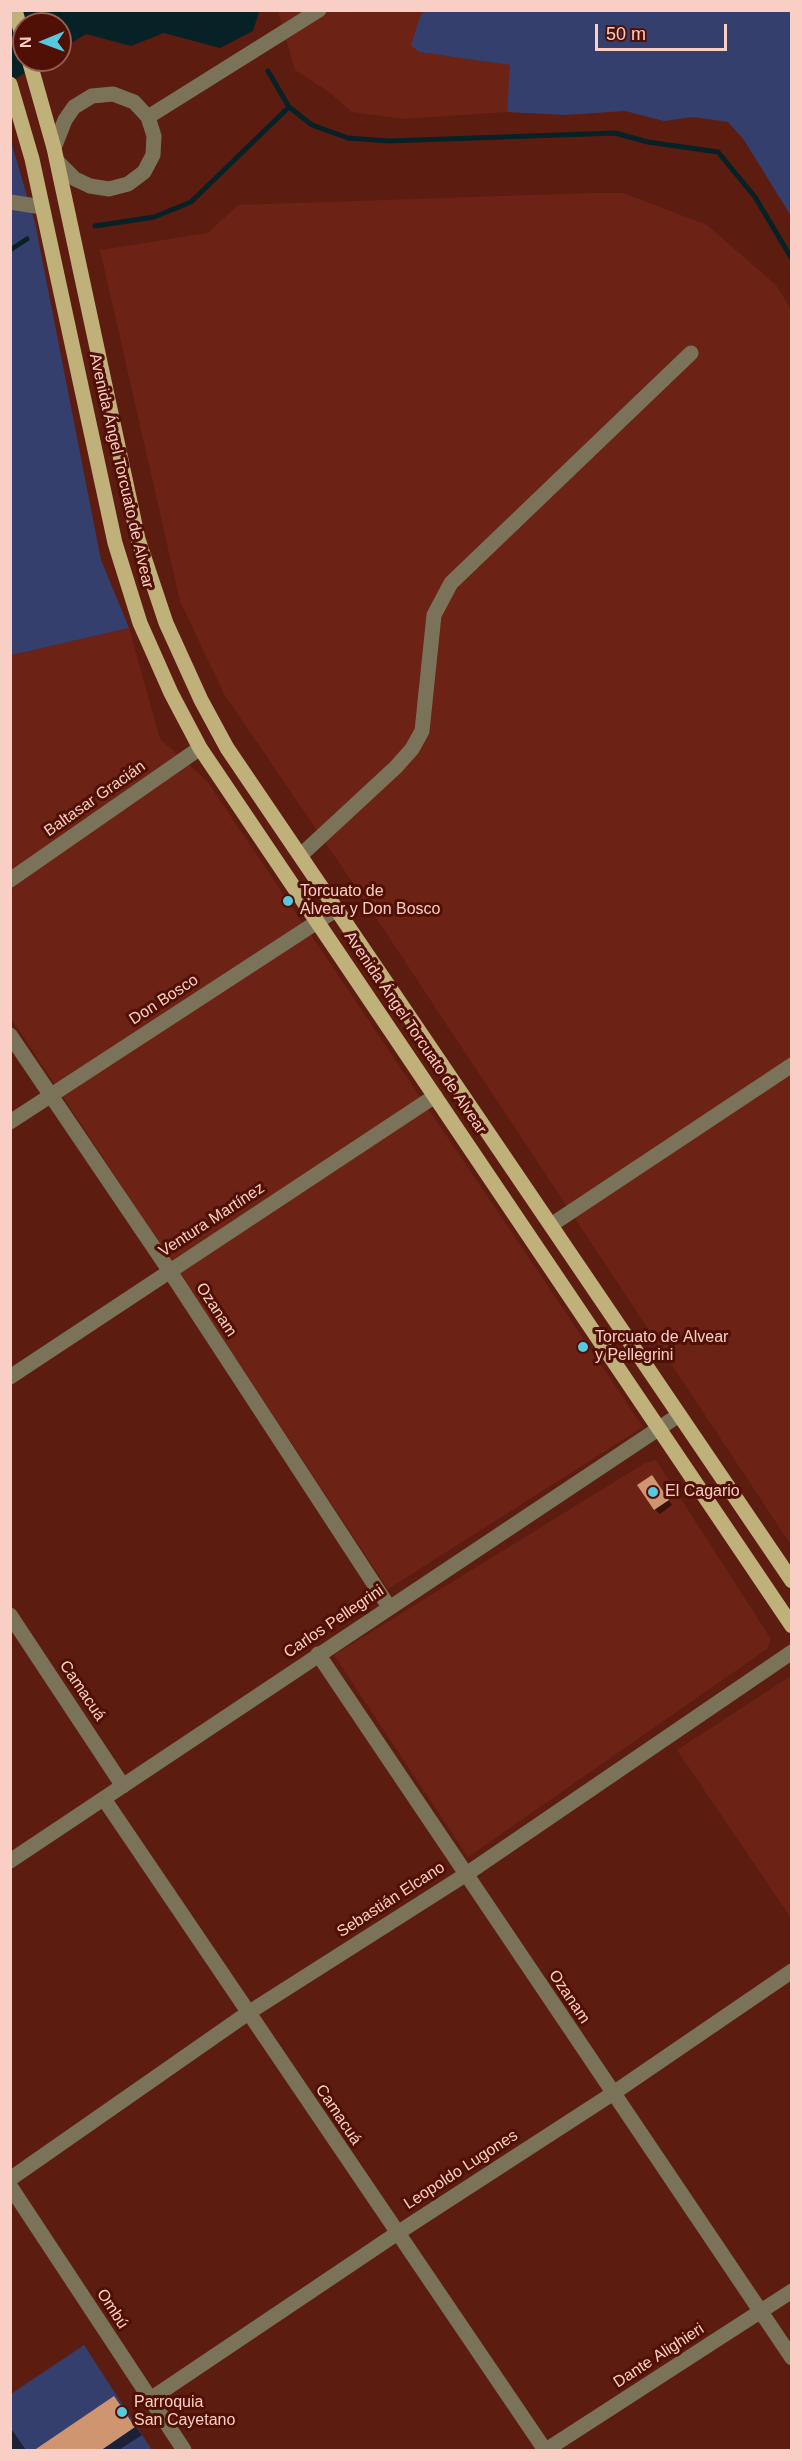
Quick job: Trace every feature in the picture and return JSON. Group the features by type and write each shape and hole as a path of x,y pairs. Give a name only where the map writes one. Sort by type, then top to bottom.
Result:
{"main road":[{"name":"Avenida Ángel Torcuato de Alvear","path":"33,72 56,155 138,538 153,588 178,653 214,725 792,1581"},
{"name":"Avenida Ángel Torcuato de Alvear","path":"10,84 42,207 126,582 140,623 171,693 200,748 319,920 657,1428 792,1626"}],"street":[{"path":"148,117 319,10"},
{"path":"114,94 123,97 134,102 148,117 154,136 153,155 144,172 128,184 109,189 90,186 75,178 56,155 65,120 74,107 92,96 114,94"},
{"path":"10,202 42,207"},
{"path":"301,855 396,767 422,731 434,615 450,583 691,353"},
{"name":"Baltasar Gracián","path":"10,880 200,748"},
{"name":"Don Bosco","path":"10,1122 337,909"},
{"name":"Ozanam","path":"10,1035 169,1270 389,1607"},
{"path":"551,1225 792,1065"},
{"name":"Ventura Martínez","path":"10,1377 435,1096"},
{"name":"Carlos Pellegrini","path":"10,1861 679,1415"},
{"name":"Camacuá","path":"10,1615 123,1786"},
{"name":"Sebastián Elcano","path":"10,2179 248,2013 465,1875 792,1652"},
{"name":"Ozanam","path":"318,1654 612,2094 792,2358"},
{"name":"Camacuá","path":"104,1799 396,2234 546,2451"},
{"name":"Leopoldo Lugones","path":"149,2400 396,2234 612,2094 792,1971"},
{"name":"Ombú","path":"10,2186 184,2451"},
{"name":"Dante Alighieri","path":"546,2451 792,2291"}],"shaded area":[{"path":"11,11 259,11 253,31 220,48 164,33 131,46 86,34 72,43 72,12 12,12 12,72 26,72 11,82"},
{"path":"278,11 426,11 421,14 419,52 511,65 507,112 404,119 352,112 329,92 295,70"},
{"path":"426,11 791,11 791,216 744,140 728,122 693,117 664,121 625,111 565,115 507,112 510,65 419,52 411,45 421,14"},
{"path":"10,138 35,223 101,560 129,628 12,655"},
{"path":"623,193 707,225 776,285 791,309 791,1545 357,889 224,694 180,601 100,250 208,233 238,205"},
{"path":"129,628 160,739 207,781 643,1427 388,1589 11,1018 10,650 12,655"},
{"path":"656,1460 771,1639 767,1649 468,1857 334,1655 645,1463"},
{"path":"791,1676 791,1918 677,1750"},
{"path":"84,2345 152,2450 11,2450 11,2394"}],"building":[{"name":"El Cagario","path":"652,1475 669,1500 654,1510 637,1485"},
{"path":"114,2396 135,2427 100,2451 33,2451"}],"waterway":[{"path":"268,71 289,107 312,125 348,138 389,141 615,133 648,142 718,152 755,197 792,259"},
{"path":"95,226 154,217 191,202 289,107"},
{"path":"10,250 27,239"}],"place":[{"name":"Torcuato de Alvear y Don Bosco","path":"288,901"},
{"name":"Torcuato de Alvear y Pellegrini","path":"583,1347"},
{"name":"El Cagario","path":"653,1492"},
{"name":"Parroquia San Cayetano","path":"122,2412"}]}
